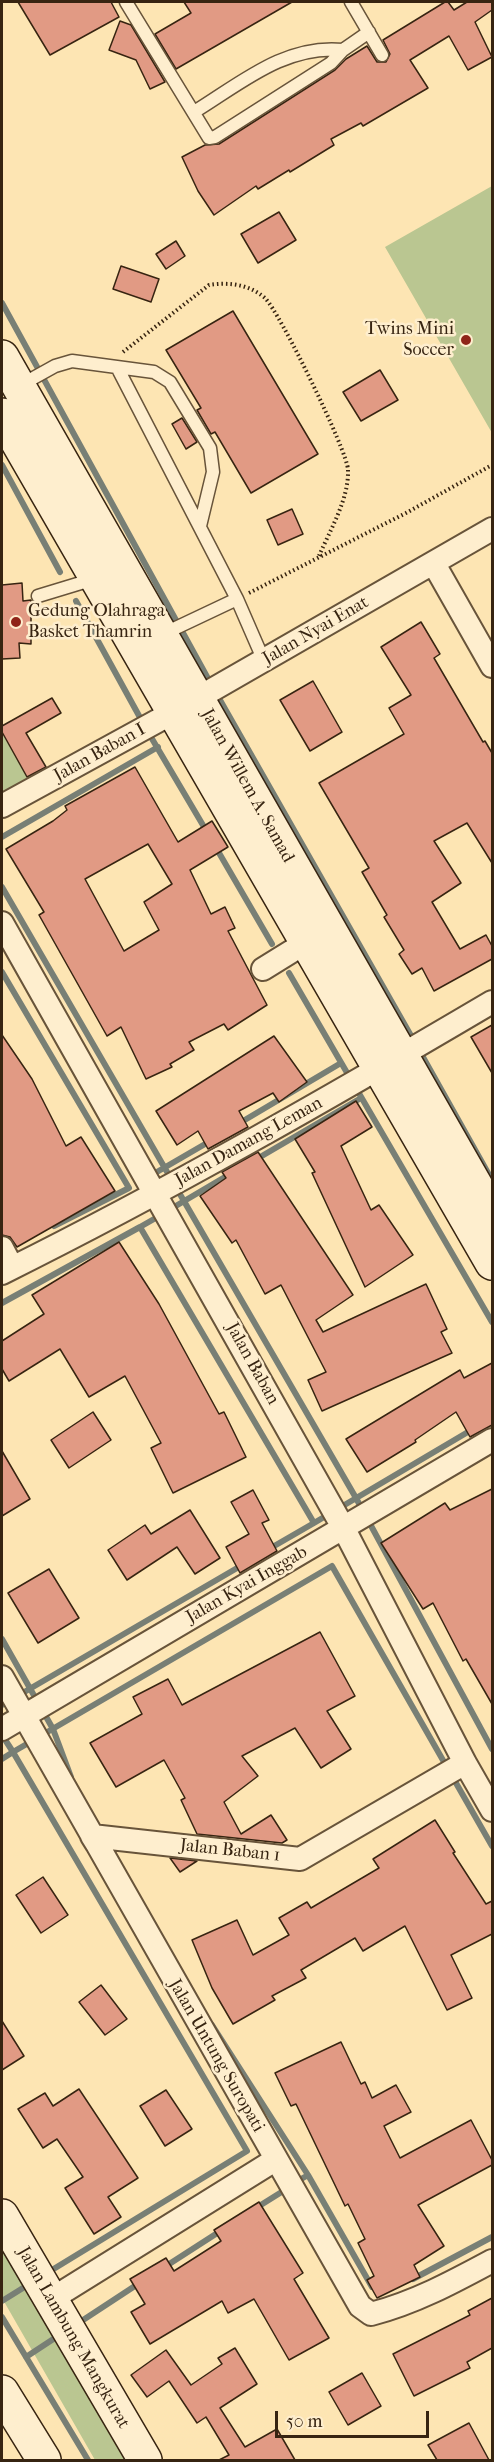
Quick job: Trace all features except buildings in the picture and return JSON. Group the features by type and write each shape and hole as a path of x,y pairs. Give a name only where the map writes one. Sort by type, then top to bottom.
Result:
{"main road":[{"name":"Jalan Willem A. Samad","path":"2,357 160,636 184,706 305,943 390,1063 492,1214"},
{"name":"Jalan Willem A. Samad","path":"2,415 95,578 184,706 390,1063 492,1263"},
{"name":"Jalan Lambung Mangkurat","path":"2,2216 145,2460"},
{"path":"2,2392 44,2460"}],"street":[{"name":"Jalan Nyai Enat","path":"184,706 492,529"},
{"path":"434,564 492,666"},
{"name":"Jalan Baban I","path":"2,806 184,706"},
{"name":"Jalan Baban","path":"2,922 344,1528 465,1763 492,1810"},
{"path":"262,969 305,943"},
{"name":"Jalan Damang Leman","path":"5,1263 151,1183 390,1063 492,1002"},
{"name":"Jalan Kyai Inggab","path":"2,1729 492,1440"},
{"path":"2,1677 92,1836"},
{"name":"Jalan Baban 1","path":"92,1836 300,1859 465,1763"},
{"name":"Jalan Untung Suropati","path":"92,1836 360,2306 371,2314 392,2308 446,2286 492,2261"},
{"path":"50,2300 275,2160"}],"lane":[{"path":"126,2 206,135 215,137 331,63 343,50 369,32"},
{"path":"351,2 382,55"},
{"path":"194,112 265,67 292,55 319,49 343,50"},
{"path":"18,387 55,366 72,360 154,372 170,382 210,448 213,472 200,526"},
{"path":"113,367 200,526 237,599 264,661"},
{"path":"38,596 95,578"},
{"path":"160,636 237,599"}],"path":[{"path":"113,367 120,354 209,285 224,282 240,285 265,298 285,330 349,468 342,501 319,556"},
{"path":"237,599 406,513 492,465"}],"green space":[{"name":"Twins Mini Soccer","path":"492,186 492,433 385,247"},
{"path":"2,733 32,786 2,802"},
{"path":"2,2227 137,2460 95,2460 2,2298"}],"waterway":[{"path":"2,303 211,684"},
{"path":"2,465 60,572"},
{"path":"76,601 143,723"},
{"path":"216,693 414,1041"},
{"path":"148,732 207,832"},
{"path":"2,837 158,747"},
{"path":"215,846 272,944"},
{"path":"2,887 356,1498 492,1749"},
{"path":"2,972 129,1188 54,1226"},
{"path":"289,973 492,1322"},
{"path":"419,1050 492,1180"},
{"path":"238,1124 341,1063"},
{"path":"255,1160 361,1098"},
{"path":"150,1176 212,1140"},
{"path":"169,1210 230,1174"},
{"path":"140,1227 161,1215"},
{"path":"2,1303 140,1227 314,1523 269,1549"},
{"path":"314,1523 473,1429"},
{"path":"2,1705 244,1564"},
{"path":"2,1735 13,1752 332,1566 492,1846"},
{"path":"2,1639 53,1729 71,1777"},
{"path":"2,1759 13,1752 247,2151 47,2273"},
{"path":"212,2025 308,2175"},
{"path":"296,2182 308,2175 372,2287"},
{"path":"256,2208 288,2188"},
{"path":"163,2268 222,2230"},
{"path":"413,2279 492,2237"},
{"path":"77,2324 141,2282"},
{"path":"2,2301 31,2283"},
{"path":"2,2317 88,2460"},
{"path":"26,2357 61,2334"}],"place":[{"name":"Twins Mini Soccer","path":"466,340"},
{"name":"Gedung Olahraga Basket Thamrin","path":"16,622"}]}
